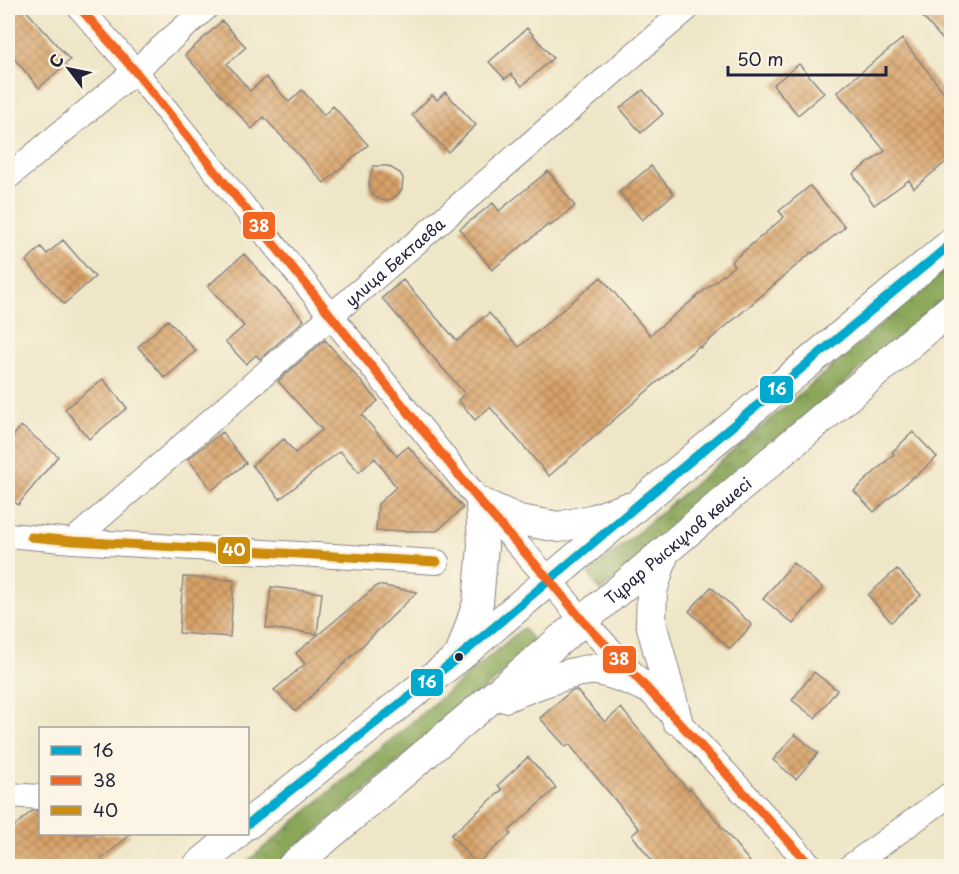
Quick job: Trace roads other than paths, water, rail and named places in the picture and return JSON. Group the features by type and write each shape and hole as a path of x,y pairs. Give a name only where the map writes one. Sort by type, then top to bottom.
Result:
{"main road":[{"path":"252,815 460,656 951,243"},
{"name":"Тұрар Рыскұлов көшесі","path":"293,867 951,310"},
{"path":"460,656 478,603 483,546 481,503 519,520 559,527 595,519 640,503"},
{"path":"664,552 652,591 651,623 677,720"},
{"path":"483,706 573,673 595,669 646,687"},
{"path":"198,867 235,835"}],"street":[{"path":"81,8 135,71 481,503 583,621 811,867"},
{"path":"8,177 135,71 206,8"},
{"name":"улица Бектаева","path":"73,541 688,8"},
{"path":"8,535 73,541 437,562"},
{"path":"851,867 951,793"},
{"path":"8,795 39,797"}]}
